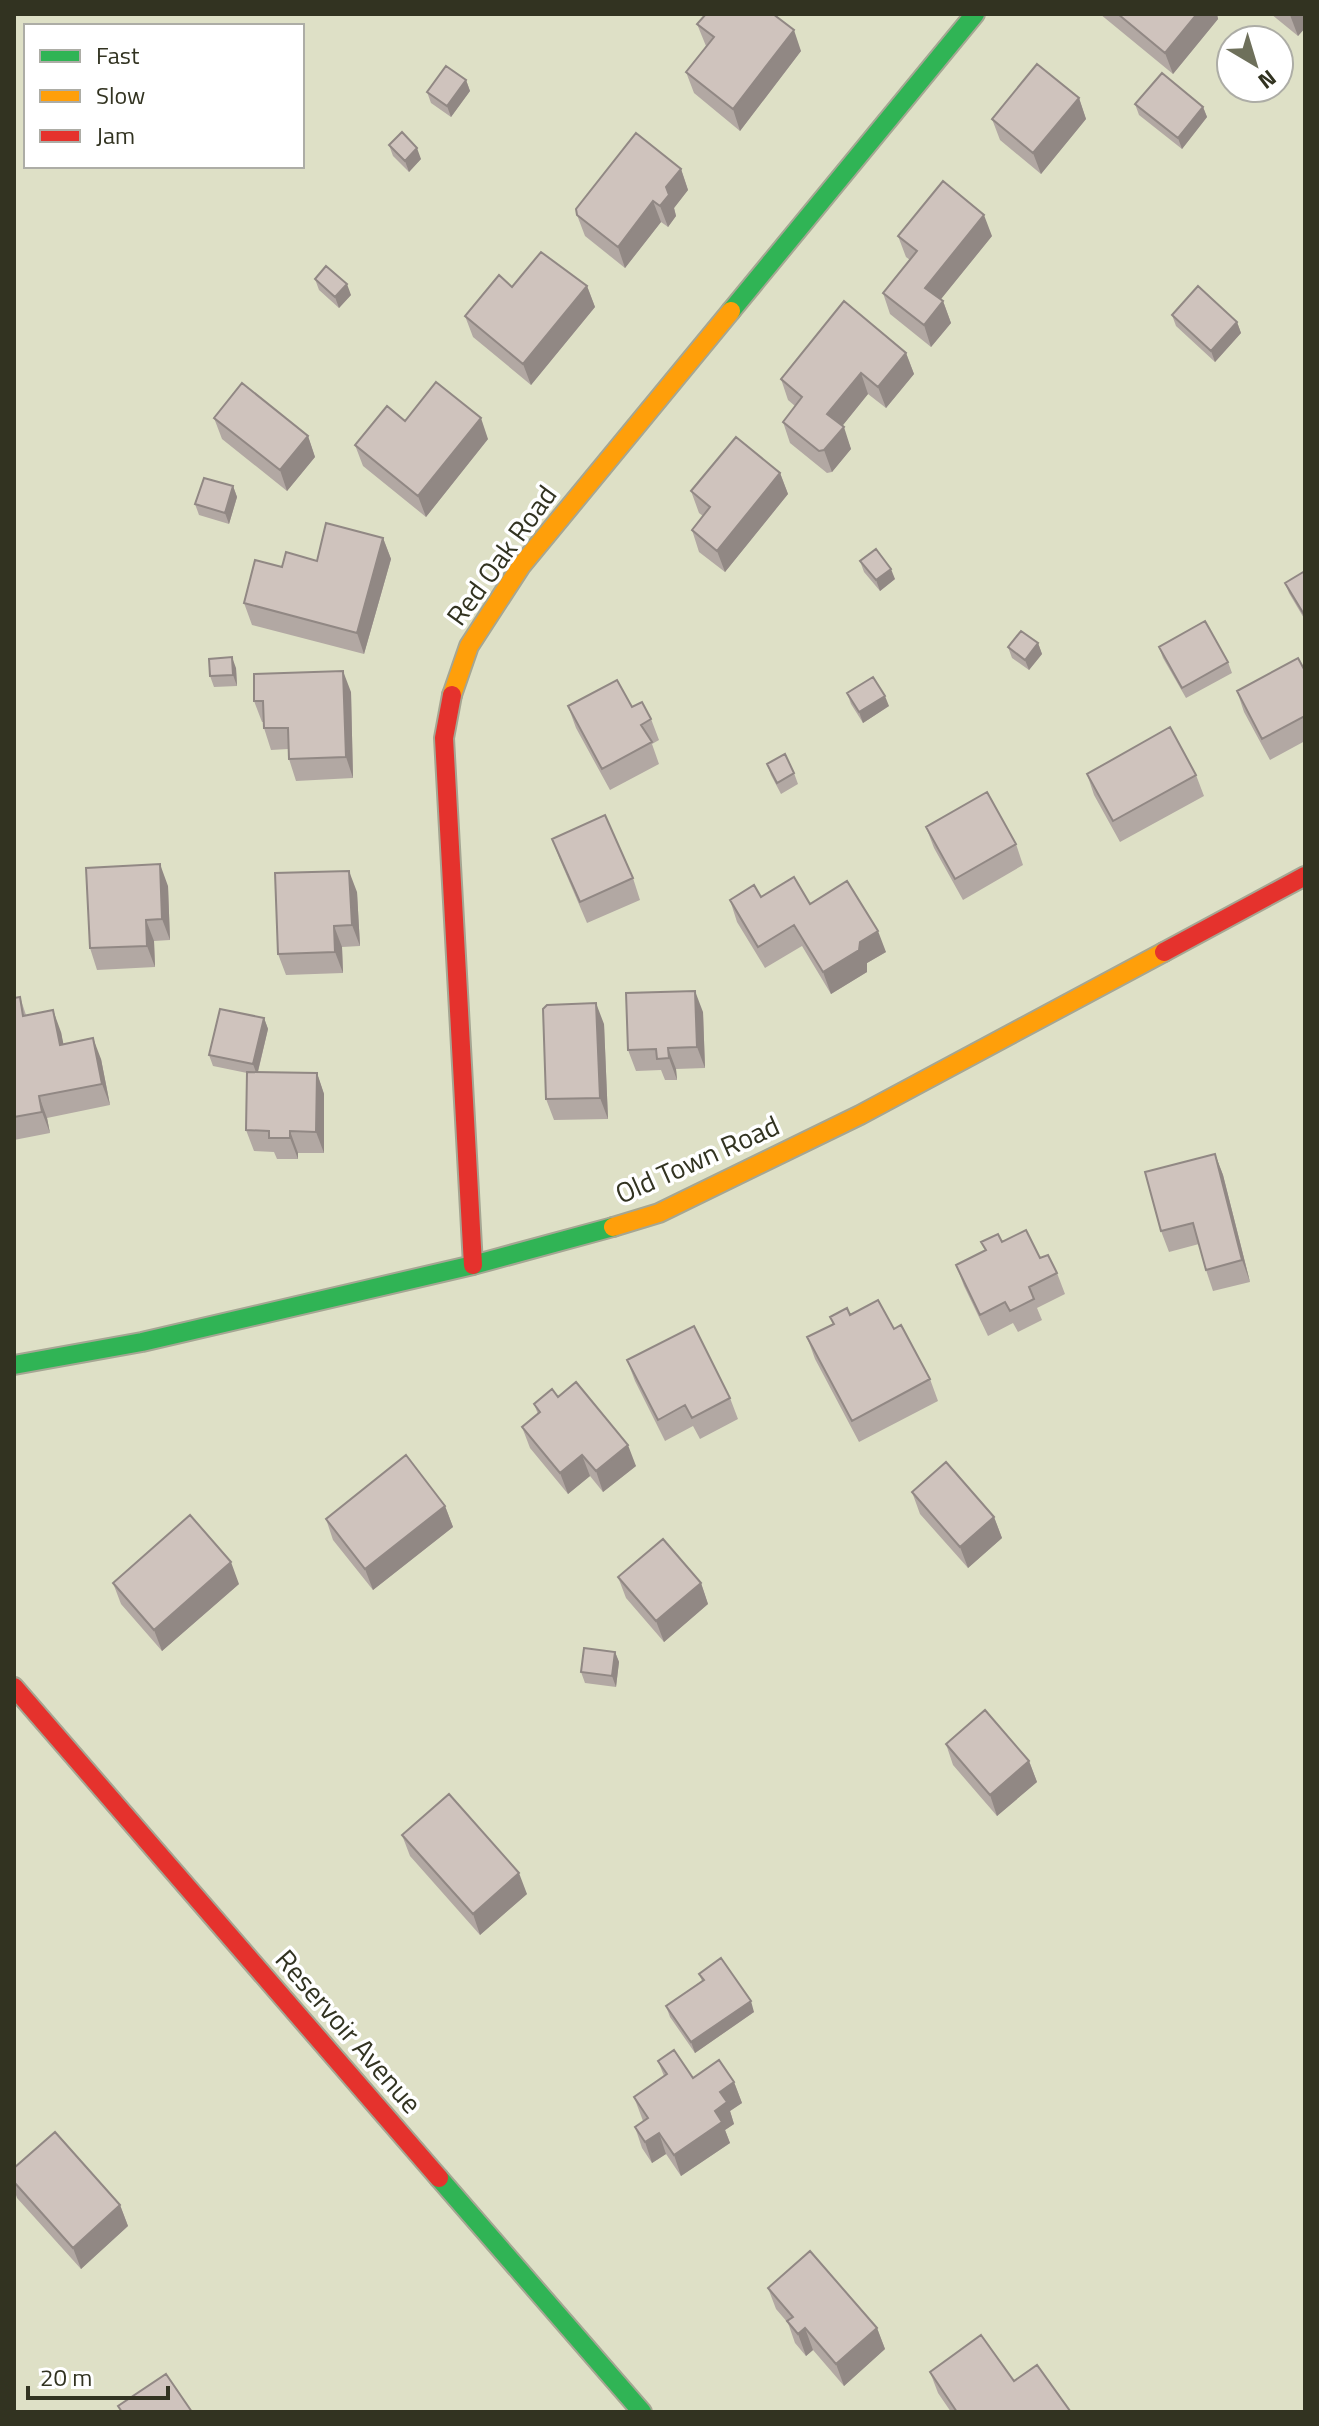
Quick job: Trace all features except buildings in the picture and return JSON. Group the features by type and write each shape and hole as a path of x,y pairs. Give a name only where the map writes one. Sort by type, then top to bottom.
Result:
{"main road":[{"name":"Red Oak Road","path":"473,1265 444,738 450,690 477,628 521,566 975,14"},
{"name":"Old Town Road","path":"14,1365 142,1342 473,1265 558,1244 659,1213 860,1115 1305,876"},
{"name":"Reservoir Avenue","path":"14,1687 642,2412"}],"traffic: fast":[{"path":"731,311 975,14"},
{"path":"14,1365 142,1342 473,1265 613,1227"},
{"path":"439,2178 642,2412"}],"traffic: slow":[{"path":"452,695 469,646 521,566 731,311"},
{"path":"613,1227 659,1213 860,1115 1164,952"}],"traffic: jam":[{"path":"452,695 444,738 473,1265"},
{"path":"1164,952 1305,876"},
{"path":"14,1687 439,2178"}]}
